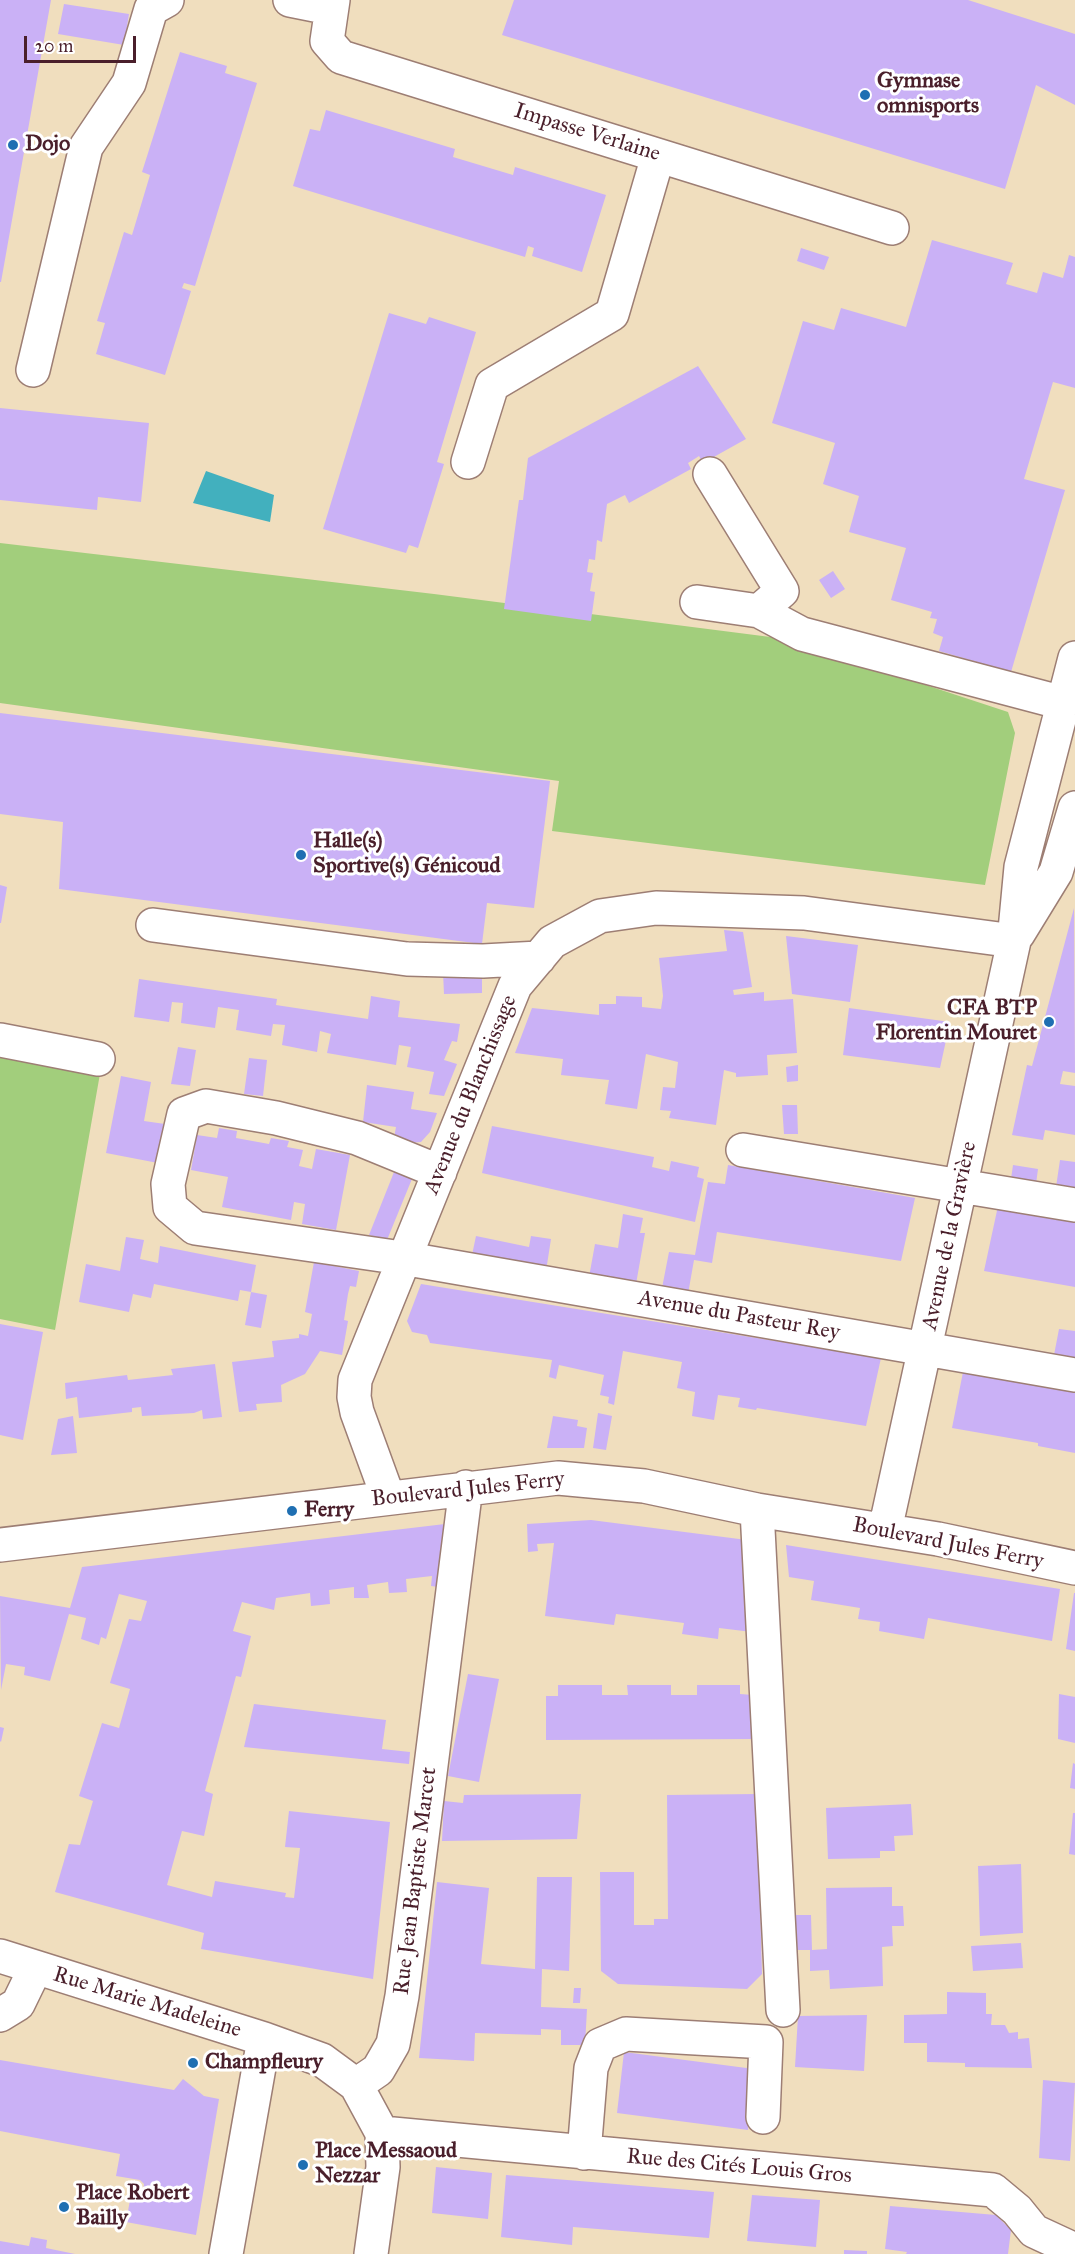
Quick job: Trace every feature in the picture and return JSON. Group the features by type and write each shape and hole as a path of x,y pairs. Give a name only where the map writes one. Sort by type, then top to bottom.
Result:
{"street":[{"path":"33,370 86,147 129,83 151,9 167,0"},
{"path":"290,0 332,4"},
{"name":"Impasse Verlaine","path":"332,4 327,41 341,57 892,228"},
{"path":"468,462 492,385 612,314 658,156"},
{"path":"710,474 782,591 759,611"},
{"path":"697,602 759,611 802,634 1063,704"},
{"path":"1014,941 1021,867 1075,658"},
{"path":"1014,941 1056,872 1075,808"},
{"name":"Avenue du Blanchissage","path":"388,1497 357,1412 354,1397 355,1380 402,1258 440,1172 515,986 552,942 600,916 656,908 804,913 1014,941"},
{"path":"153,925 407,959 483,961 539,958"},
{"name":"Avenue de la Gravière","path":"885,1530 1014,941"},
{"path":"0,1040 98,1059"},
{"name":"Avenue du Pasteur Rey","path":"440,1172 357,1137 276,1118 206,1106 184,1114 168,1184 170,1207 195,1228 402,1258 1075,1375"},
{"path":"743,1150 1075,1205"},
{"name":"Boulevard Jules Ferry","path":"0,1545 558,1478 644,1486 758,1510 885,1530 1075,1568"},
{"name":"Rue Jean Baptiste Marcet","path":"356,2085 378,2070 393,2044 466,1488"},
{"path":"758,1510 783,2010"},
{"name":"Rue Marie Madeleine","path":"0,1956 35,1969 264,2039 322,2060 356,2085"},
{"path":"0,2015 18,2004 35,1969"},
{"path":"584,2153 591,2068 600,2045 626,2034 766,2042 763,2117"},
{"path":"226,2254 264,2039"},
{"path":"356,2085 382,2133 383,2167 371,2254"},
{"name":"Rue des Cités Louis Gros","path":"382,2133 993,2190 1017,2210 1031,2242 1075,2250"}],"green space":[{"path":"0,543 434,594 786,639 1008,712 1015,733 985,885 552,831 559,781 0,703"},
{"path":"0,1051 101,1068 55,1330 0,1319"}],"water":[{"path":"206,471 274,495 270,522 193,503"}],"building":[{"name":"Dojo","path":"0,0 51,0 1,282 0,282"},
{"name":"Gymnase omnisports","path":"514,0 968,0 1075,34 1075,105 1036,85 1005,189 502,35"},
{"path":"64,4 129,14 124,45 58,34"},
{"path":"180,52 227,66 225,73 257,83 195,286 184,283 182,288 191,291 165,375 96,354 105,323 97,321 124,232 132,235 150,175 142,172"},
{"path":"326,110 455,149 453,157 513,175 515,167 606,195 582,272 532,256 534,248 528,246 525,257 293,186 310,129 320,131"},
{"path":"932,240 1013,263 1006,284 1037,293 1043,272 1063,278 1069,255 1075,257 1075,388 1053,382 1024,479 1065,490 1011,672 939,651 943,637 933,633 937,619 930,618 932,612 891,600 906,548 849,532 859,496 823,484 835,443 772,423 803,321 834,330 841,308 906,327"},
{"path":"801,248 829,257 824,270 797,261"},
{"path":"389,313 426,324 429,317 476,332 437,462 444,464 418,548 409,545 406,553 323,529"},
{"path":"698,366 746,439 703,463 699,456 688,463 691,469 629,503 625,495 607,504 602,542 597,540 595,560 589,559 587,572 593,573 590,591 595,592 591,621 504,609 519,500 523,500 528,458"},
{"path":"0,408 149,423 141,502 98,497 97,510 0,500"},
{"path":"833,571 845,589 831,598 819,580"},
{"name":"Halle(s) Sportive(s) Génicoud","path":"0,713 550,781 534,908 487,903 482,944 59,889 63,822 0,814"},
{"path":"0,885 7,887 1,923 0,923"},
{"path":"1074,908 1075,1073 1063,1071 1060,1084 1075,1086 1075,1135 1045,1130 1043,1140 1012,1135 1027,1065 1032,1066"},
{"path":"724,930 743,932 752,987 733,990 734,995 764,992 764,1001 793,999 797,1053 767,1055 768,1075 736,1077 736,1073 724,1070 716,1125 669,1118 671,1111 660,1110 663,1087 675,1088 678,1062 646,1054 637,1109 605,1104 609,1080 561,1075 563,1059 515,1053 532,1008 599,1015 599,1004 616,1004 616,996 642,997 642,1007 661,1009 663,996 659,958 727,951"},
{"path":"786,936 858,945 850,1002 792,994"},
{"path":"482,971 482,993 444,994 443,972"},
{"path":"139,979 277,999 276,1005 368,1019 371,996 400,1001 398,1017 460,1024 457,1042 452,1041 444,1060 457,1064 444,1096 429,1094 434,1072 407,1067 411,1047 399,1045 396,1065 327,1053 331,1034 320,1031 317,1052 282,1045 285,1025 273,1024 271,1036 236,1030 239,1010 218,1007 215,1028 181,1023 183,1003 172,1002 169,1022 134,1017"},
{"path":"849,1008 950,1022 940,1068 843,1055"},
{"path":"178,1047 196,1050 190,1086 171,1084"},
{"path":"249,1058 267,1060 263,1096 244,1094"},
{"path":"798,1065 798,1081 787,1082 786,1067"},
{"path":"121,1076 151,1082 144,1121 165,1124 158,1163 106,1153"},
{"path":"367,1085 414,1092 411,1109 437,1113 430,1132 421,1142 409,1143 394,1138 396,1127 363,1122"},
{"path":"782,1105 797,1105 798,1134 784,1134"},
{"path":"492,1126 654,1157 652,1167 669,1171 671,1161 699,1167 697,1177 704,1179 695,1222 482,1173"},
{"path":"219,1128 237,1131 236,1138 269,1144 271,1138 289,1141 287,1147 303,1150 299,1166 312,1169 316,1149 350,1155 336,1230 302,1224 305,1204 294,1202 291,1220 222,1207 228,1177 191,1170 197,1135 217,1138"},
{"path":"1060,1160 1075,1162 1075,1190 1056,1187"},
{"path":"728,1165 915,1198 901,1261 717,1232 712,1263 694,1260 688,1294 662,1288 669,1252 695,1255 708,1182 725,1184"},
{"path":"1013,1165 1038,1169 1036,1184 1011,1179"},
{"path":"396,1167 414,1174 387,1240 369,1235"},
{"path":"998,1206 1075,1219 1075,1287 984,1271"},
{"path":"623,1214 643,1218 640,1233 645,1233 636,1284 589,1277 595,1244 618,1248"},
{"path":"476,1236 529,1247 531,1236 551,1239 546,1271 472,1255"},
{"path":"126,1237 144,1240 140,1259 158,1263 160,1246 256,1265 251,1292 240,1290 238,1301 154,1284 151,1298 133,1294 129,1312 79,1302 86,1264 120,1271"},
{"path":"314,1262 359,1271 356,1287 350,1286 348,1294 344,1320 348,1321 342,1355 320,1351 305,1374 281,1385 282,1402 256,1404 257,1410 239,1412 232,1362 274,1357 272,1341 299,1338 299,1334 308,1336 312,1314 305,1312"},
{"path":"421,1284 881,1358 866,1426 757,1408 756,1410 738,1407 740,1398 718,1395 714,1420 692,1416 695,1392 677,1388 682,1362 623,1351 614,1405 608,1403 609,1397 600,1395 604,1375 559,1365 556,1379 549,1377 552,1360 430,1343 427,1335 412,1332 407,1321"},
{"path":"251,1292 267,1295 261,1328 245,1325"},
{"path":"0,1324 43,1332 23,1440 0,1435"},
{"path":"1059,1329 1075,1331 1075,1359 1054,1355"},
{"path":"215,1364 222,1417 203,1419 202,1410 194,1413 142,1416 141,1407 132,1408 132,1412 79,1418 77,1397 66,1399 65,1383 127,1375 128,1380 173,1375 171,1369"},
{"path":"963,1372 1075,1391 1075,1453 1038,1446 1038,1443 952,1428"},
{"path":"598,1413 612,1416 606,1450 593,1448"},
{"path":"73,1416 77,1453 51,1455 58,1419"},
{"path":"553,1416 578,1420 577,1426 587,1428 584,1448 547,1448"},
{"path":"591,1520 747,1540 752,1632 719,1628 718,1639 682,1634 684,1623 616,1614 614,1625 545,1616 554,1543 537,1544 538,1551 528,1552 527,1524"},
{"path":"445,1524 438,1587 431,1586 432,1576 406,1579 407,1592 389,1593 388,1582 367,1585 369,1598 354,1598 354,1587 329,1590 330,1604 311,1606 310,1593 276,1598 274,1610 242,1602 233,1631 251,1636 241,1677 236,1676 205,1791 213,1794 204,1836 182,1831 167,1885 212,1897 215,1881 286,1893 285,1897 294,1898 300,1848 285,1847 289,1811 390,1822 373,1979 201,1949 204,1933 55,1892 69,1844 80,1845 93,1801 79,1796 102,1723 119,1728 130,1689 110,1683 129,1619 141,1621 147,1601 119,1594 106,1639 101,1637 99,1645 81,1639 86,1618 69,1614 50,1681 24,1675 25,1667 6,1664 1,1690 0,1596 70,1608 82,1567"},
{"path":"786,1545 1060,1589 1052,1641 928,1618 924,1639 879,1631 880,1622 858,1619 860,1608 811,1600 814,1581 789,1577"},
{"path":"1075,1593 1075,1651 1066,1649"},
{"path":"468,1674 499,1679 479,1782 448,1776"},
{"path":"558,1685 602,1685 602,1695 628,1695 627,1685 671,1685 671,1695 697,1695 697,1685 740,1685 740,1694 753,1695 755,1739 546,1740 546,1696 558,1696"},
{"path":"1059,1694 1075,1697 1075,1743 1058,1739"},
{"path":"254,1704 386,1720 382,1749 410,1752 409,1764 244,1747"},
{"path":"0,1727 4,1728 1,1742 0,1741"},
{"path":"1073,1763 1075,1764 1075,1789 1070,1788"},
{"path":"581,1794 577,1839 442,1841 444,1801 463,1803 464,1795"},
{"path":"757,1794 762,1974 747,1989 618,1984 601,1971 600,1872 634,1872 634,1925 654,1925 654,1919 668,1919 667,1795"},
{"path":"911,1804 913,1835 894,1836 895,1851 880,1851 880,1858 828,1859 826,1808"},
{"path":"1073,1813 1075,1813 1075,1855 1069,1854"},
{"path":"1021,1864 1023,1933 980,1936 978,1866"},
{"path":"537,1877 572,1877 569,1971 542,1969 541,2007 587,2009 585,2045 561,2045 561,2030 541,2029 541,2035 475,2033 474,2061 419,2058 437,1882 489,1888 481,1964 535,1969"},
{"path":"892,1887 892,1906 903,1906 904,1926 892,1926 893,1946 882,1947 883,1986 830,1989 829,1970 810,1971 810,1950 790,1950 789,1915 811,1915 812,1950 827,1949 826,1888"},
{"path":"1021,1943 1023,1968 973,1971 971,1946"},
{"path":"574,1988 581,1988 580,2003 573,2003"},
{"path":"947,1992 986,1993 986,2014 992,2014 991,2025 1005,2025 1009,2033 1018,2032 1018,2039 1029,2038 1032,2068 965,2067 965,2063 927,2062 927,2043 904,2043 904,2015 947,2014"},
{"path":"867,2015 864,2071 795,2067 798,2016"},
{"path":"624,2052 754,2069 748,2130 617,2113"},
{"path":"0,2060 174,2090 183,2079 204,2096 219,2099 196,2235 126,2222 132,2189 143,2191 144,2184 140,2180 116,2176 120,2154 0,2131"},
{"path":"1043,2080 1075,2083 1070,2161 1039,2158"},
{"path":"436,2167 492,2173 488,2219 432,2213"},
{"path":"506,2175 714,2192 709,2238 573,2227 572,2245 501,2237"},
{"path":"752,2195 820,2200 816,2247 747,2241"},
{"path":"890,2206 996,2215 1011,2230 1008,2254 906,2254 907,2252 885,2249"},
{"path":"31,2237 47,2240 46,2248 75,2254 0,2254 0,2241 29,2246"},
{"path":"844,2250 867,2251 867,2254 844,2254"}],"place":[{"name":"Gymnase omnisports","path":"865,95"},
{"name":"Dojo","path":"13,145"},
{"name":"Halle(s) Sportive(s) Génicoud","path":"301,855"},
{"name":"CFA BTP Florentin Mouret","path":"1049,1022"},
{"name":"Ferry","path":"292,1511"},
{"name":"Champfleury","path":"193,2063"},
{"name":"Place Messaoud Nezzar","path":"303,2165"},
{"name":"Place Robert Bailly","path":"64,2207"}]}
